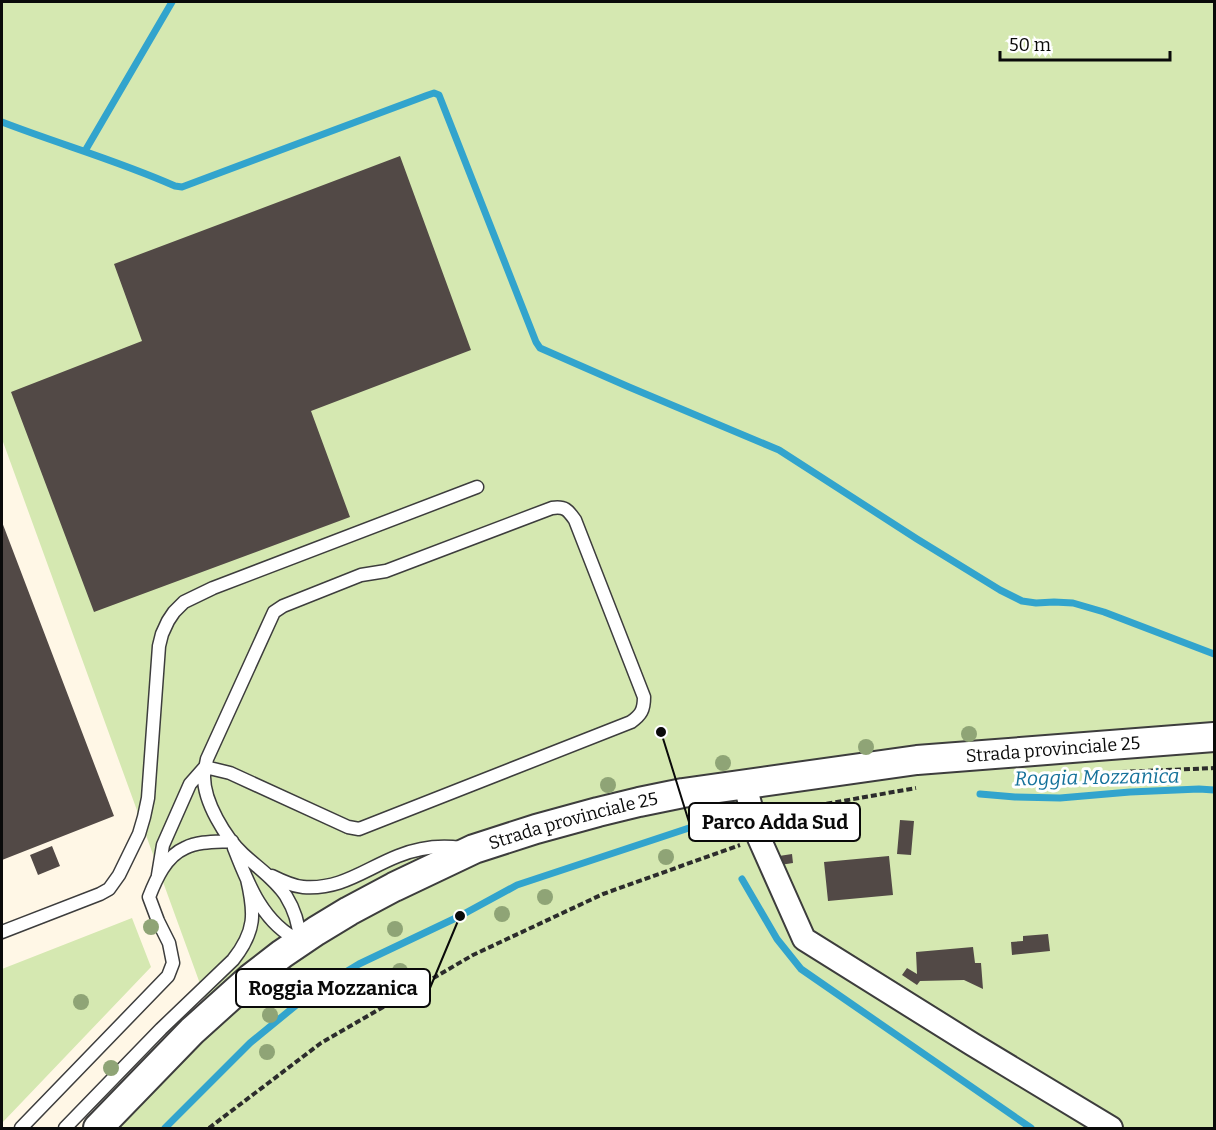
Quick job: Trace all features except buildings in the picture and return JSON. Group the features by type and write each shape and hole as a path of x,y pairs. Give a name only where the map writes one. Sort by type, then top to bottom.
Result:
{"street":[{"name":"Strada provinciale 25","path":"98,1128 192,1031 251,978 300,941 393,887 474,849 639,802 682,793 917,760 1215,737"},
{"path":"745,785 759,838 804,939 1111,1128"}],"lane":[{"path":"2,932 100,894 109,889 119,875 139,834 148,798 159,646 168,621 184,602 213,588 477,487"},
{"path":"205,767 230,773 348,827 358,829 631,722 640,715 644,706 644,697 568,510 560,506 552,508 386,571 361,576 274,612 205,767 204,776 207,797 232,841 280,887 292,908 300,941"},
{"path":"21,1128 168,976 172,963 169,943 150,897 158,875 163,845 190,784 205,767"},
{"path":"158,875 183,848 201,843 232,841"},
{"path":"232,841 255,898 274,923 289,936 300,941"},
{"path":"267,874 300,887 335,885 413,851 450,846 474,849"},
{"path":"65,1128 154,1036 233,960 247,939 252,913 247,879"}],"path":[{"path":"1120,772 1215,768"},
{"path":"209,1128 321,1043 473,954 603,894 777,832 794,817 814,806 919,788"}],"green space":[{"path":"2,2 1214,2 1214,1128 113,1128 215,1025 2,439"},
{"path":"132,918 151,967 2,1123 2,969"}],"waterway":[{"path":"85,151 172,2"},
{"path":"2,122 182,187 428,95 434,93 439,95 540,348 779,450 917,539 1022,601 1073,603 1104,612 1214,654"},
{"name":"Roggia Mozzanica","path":"980,794 1060,798 1130,792 1214,790"},
{"name":"Roggia Mozzanica","path":"165,1128 250,1043 311,993 359,964 460,916 517,885 698,825"},
{"path":"742,879 777,939 801,969 1031,1128"}],"place":[{"name":"Parco Adda Sud","path":"661,732"},
{"name":"Roggia Mozzanica","path":"460,916"}]}
